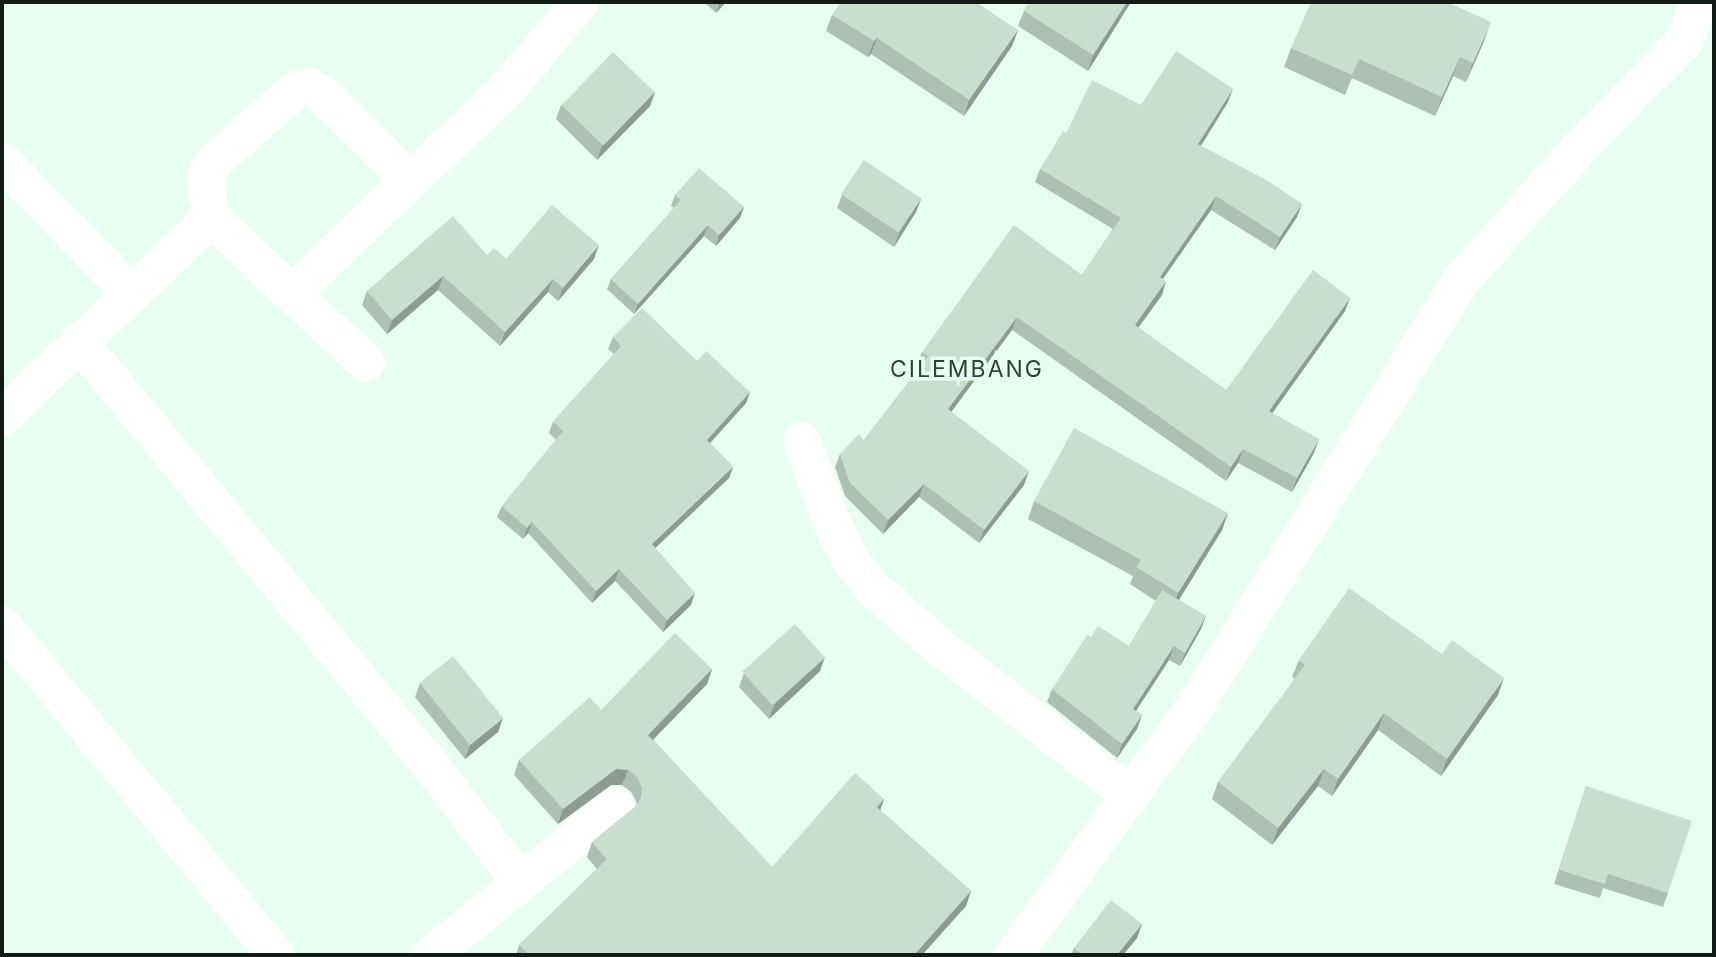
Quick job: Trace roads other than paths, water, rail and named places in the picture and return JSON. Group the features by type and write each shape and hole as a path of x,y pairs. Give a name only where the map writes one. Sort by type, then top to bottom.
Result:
{"street":[{"path":"292,293 505,91 580,2"},
{"path":"1013,955 1195,706 1459,283 1582,145 1684,42 1699,2"},
{"path":"366,363 211,218 205,182 212,164 302,88 317,90 409,180"},
{"path":"2,161 131,293"},
{"path":"7,400 79,342 211,218"},
{"path":"79,342 431,766 521,883"},
{"path":"802,441 833,526 850,559 873,588 931,640 1131,796"},
{"path":"2,625 276,955"},
{"path":"432,955 615,806"}],"district":[{"name":"CILEMBANG","path":"967,369"}]}
